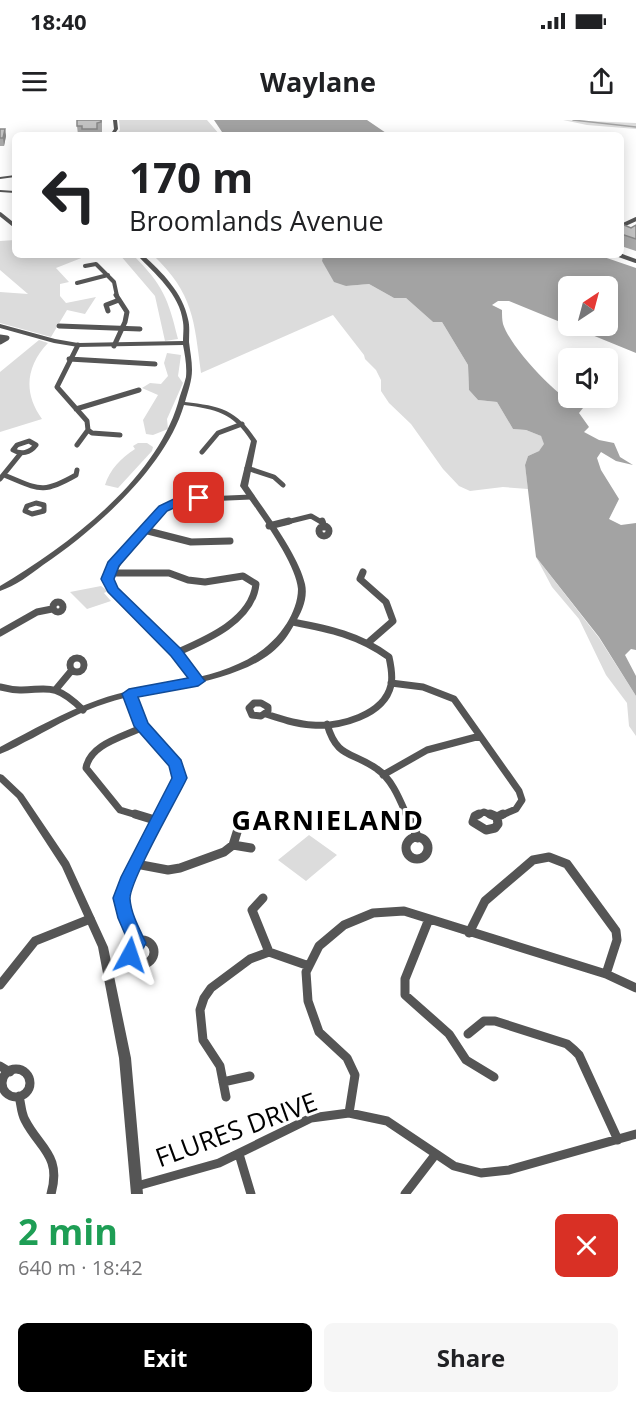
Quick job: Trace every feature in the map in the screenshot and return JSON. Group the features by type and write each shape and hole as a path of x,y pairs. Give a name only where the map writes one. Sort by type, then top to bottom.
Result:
{"street":[{"path":"0,214 12,224"},
{"path":"0,225 9,223"},
{"path":"0,589 60,550 115,503 156,452 174,425 190,369 186,343 186,320 178,300 143,258"},
{"path":"85,266 96,264 114,282 115,296 126,308 127,316 114,346"},
{"path":"77,283 108,276"},
{"path":"108,311 106,305 119,300"},
{"path":"0,326 78,345 186,343"},
{"path":"59,326 140,329"},
{"path":"0,342 18,331"},
{"path":"0,337 7,338"},
{"path":"77,445 88,430 87,421 57,387 78,345"},
{"path":"69,359 155,364"},
{"path":"76,409 139,390"},
{"path":"0,752 83,710 129,694 226,674 253,661 278,641 293,622 301,603 301,584 295,566 244,486 254,441 242,424 217,411 181,403"},
{"path":"202,452 211,437 225,429 242,424"},
{"path":"88,430 92,433 120,435"},
{"path":"21,453 2,477 42,490 69,480 76,475 77,470"},
{"path":"247,468 268,474 284,485"},
{"path":"178,478 184,485 180,501"},
{"path":"36,503 42,490"},
{"path":"198,681 176,652 112,589 108,579 113,565 163,508 180,501 199,498 234,501 251,497"},
{"path":"269,526 311,516 322,521 324,527"},
{"path":"144,530 191,542 230,541"},
{"path":"363,572 360,579 378,593 393,612 393,621 370,641"},
{"path":"110,573 169,573 199,581 243,576 256,584 257,590 244,610 219,631 197,645 176,652"},
{"path":"195,591 199,581"},
{"path":"0,633 37,612 52,609"},
{"path":"266,714 294,721 337,724 380,704 390,690 393,674 389,657 370,641 349,633 293,622"},
{"path":"57,688 72,670"},
{"path":"391,683 424,687 454,699 519,791 522,800 516,809 496,817"},
{"path":"0,687 14,690 57,688 66,693 83,710"},
{"path":"129,694 143,727 176,764 180,778 136,864 122,898 127,918 138,943"},
{"path":"327,724 333,744 342,753 383,775 418,838"},
{"path":"143,727 98,748 88,757 86,768 120,810 158,821"},
{"path":"383,775 427,750 480,736"},
{"path":"0,777 20,796 66,865 103,947 125,1058 137,1190"},
{"path":"136,864 168,870 180,868 224,852 232,845 238,829"},
{"path":"232,845 251,848"},
{"path":"469,933 484,901 533,860 549,857 567,864 616,931 616,940 606,974"},
{"path":"263,898 252,910 269,952"},
{"name":"FLURES DRIVE","path":"349,1113 355,1076 347,1058 320,1032 308,1001 306,972 319,946 344,925 373,913 404,911 606,974 636,988"},
{"path":"0,985 35,941 90,919"},
{"path":"429,919 405,979 405,995 449,1034 466,1060 494,1077"},
{"path":"226,1097 220,1066 209,1051 202,1032 200,1010 204,998 211,988 250,959 269,952 309,966"},
{"path":"468,1034 484,1021 495,1022 567,1044 579,1055 618,1140"},
{"path":"0,1066 10,1072 24,1071 30,1077 28,1090 19,1096 9,1096 3,1092 1,1083 10,1072"},
{"path":"223,1082 250,1076"},
{"path":"19,1096 24,1119 45,1146 53,1165 51,1194"},
{"name":"FLURES DRIVE","path":"137,1190 219,1163 311,1118 349,1113 387,1121 454,1166 481,1173 508,1170 636,1134"},
{"path":"239,1154 251,1194"},
{"path":"405,1194 435,1155"}],"shaded area":[{"path":"119,120 207,120 217,132 118,132"},
{"path":"214,120 367,120 385,132 222,132"},
{"path":"563,120 636,123 636,129 587,125"},
{"path":"12,240 12,258 81,258 56,268 69,282 60,284 60,296 66,303 96,297 85,314 67,310 51,337 0,323 0,292 28,294 0,270 0,241"},
{"path":"123,258 136,258 158,284 171,313 178,339 165,341 155,296"},
{"path":"156,258 322,258 322,261 346,286 369,284 394,298 406,298 433,322 442,322 468,365 469,390 478,400 497,402 513,429 526,430 541,436 545,444 539,451 528,456 525,465 528,489 503,487 470,491 459,486 443,469 411,424 389,403 381,391 381,380 376,370 365,359 333,315 201,373 190,309 167,269"},
{"path":"322,258 607,258 636,268 636,353 594,336 618,336 618,276 558,276 558,321 509,301 498,301 492,305 502,310 503,324 515,346 558,392 558,408 583,408 579,413 589,427 584,432 599,440 614,443 620,457 633,465 616,461 601,452 597,458 601,470 619,499 609,519 621,525 636,523 636,650 631,649 625,655 636,676 636,696 599,637 536,557 525,465 528,456 539,451 544,444 541,436 526,430 513,429 497,402 478,400 469,390 468,365 442,322 433,322 406,298 394,298 369,284 346,286 334,282"},
{"path":"39,340 48,343 31,370 30,390 42,419 0,432 0,372"},
{"path":"167,353 181,355 178,376 183,383 167,419 168,429 153,435 146,434 143,420 158,395 142,388 150,383 161,384 168,376 164,363"},
{"path":"138,443 147,443 153,447 152,451 118,488 105,485 113,469 135,449 133,446"},
{"path":"536,557 599,638 636,696 636,736 629,726 627,703 606,675 579,619 552,587"},
{"path":"101,586 108,591 104,593 111,601 87,609 70,592"},
{"path":"309,835 337,855 306,881 278,860"}],"building":[{"path":"77,120 101,120 101,122 97,123 97,129 82,129 82,126 77,126"},
{"path":"0,129 5,129 3,138 0,138"},
{"path":"624,225 631,228 636,225 636,239 624,235"}],"waterway":[{"path":"573,120 636,127"}],"district":[{"name":"GARNIELAND","path":"328,819"}],"route":[{"path":"130,955 133,945 138,943 127,918 122,898 129,877 180,778 176,764 142,726 129,694 198,681 176,652 112,589 108,579 113,565 163,508 180,501 199,498"}]}
